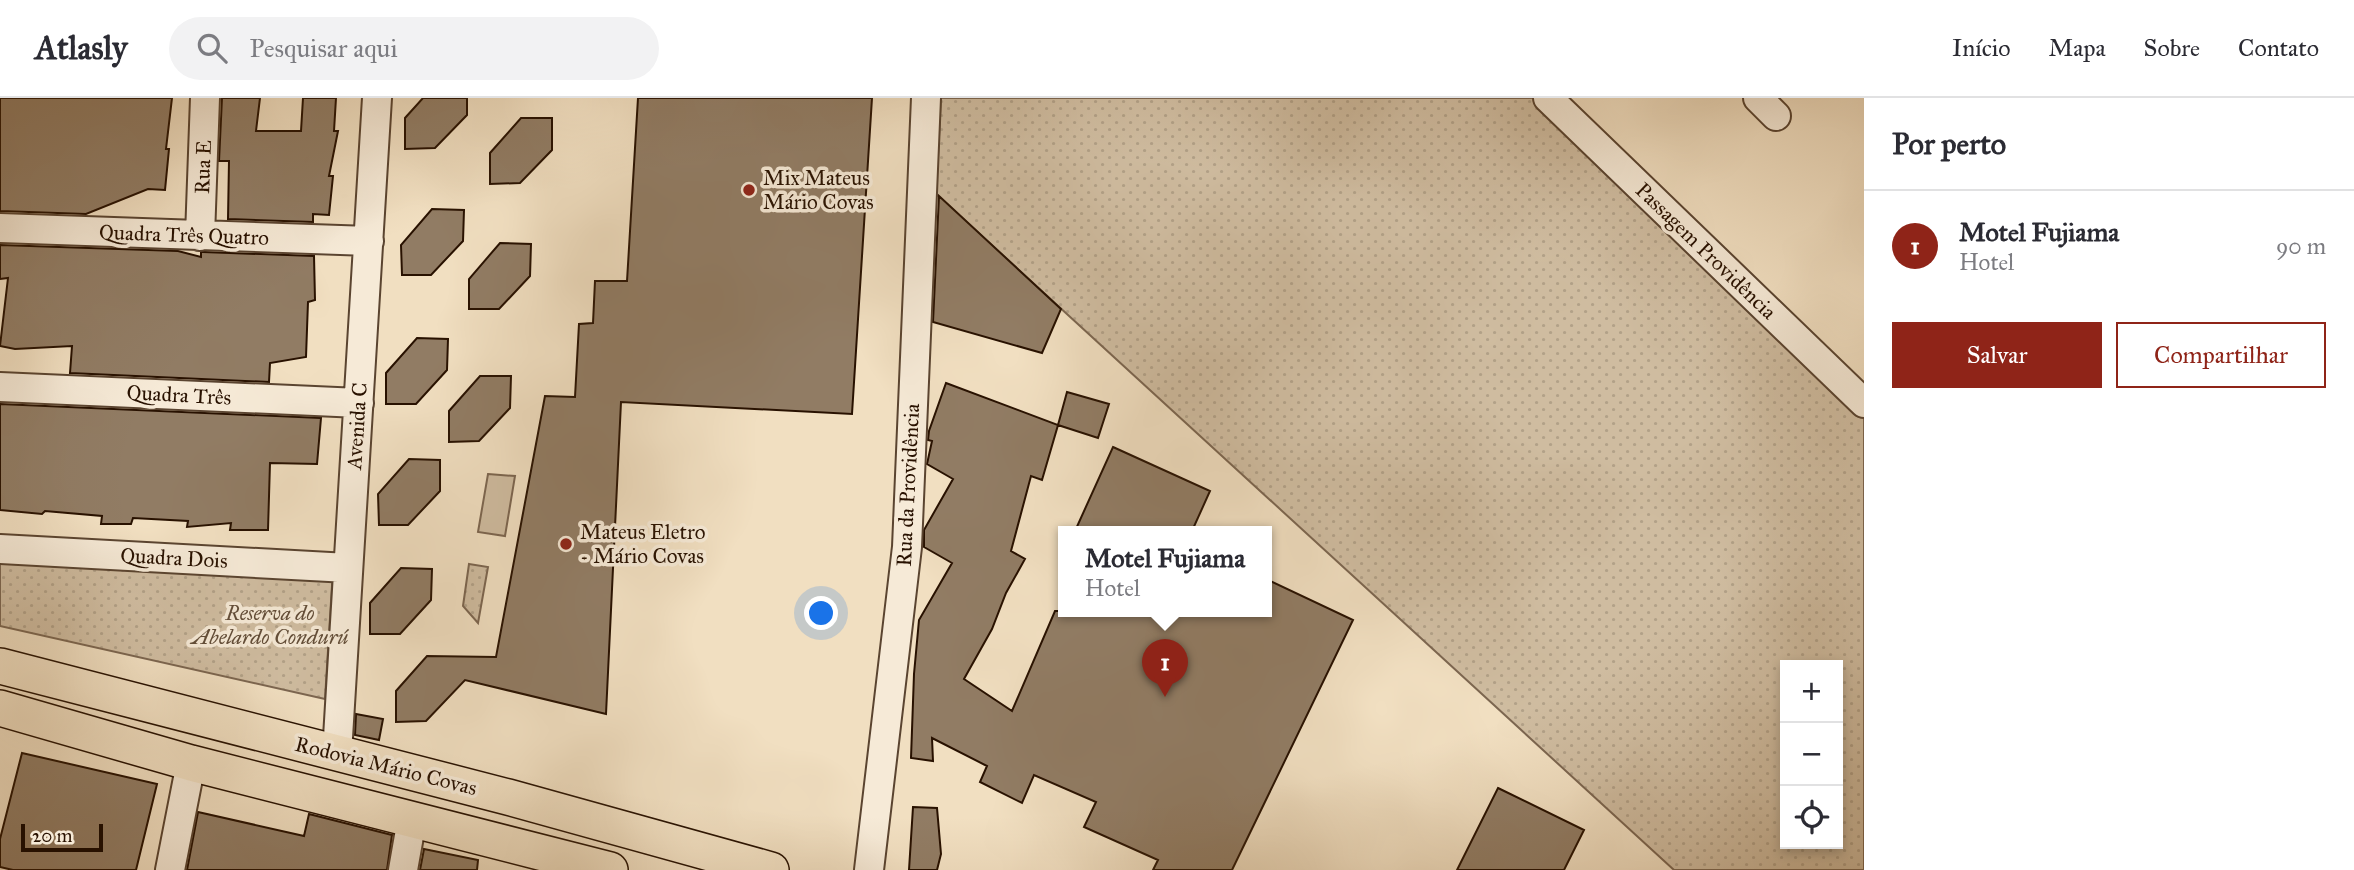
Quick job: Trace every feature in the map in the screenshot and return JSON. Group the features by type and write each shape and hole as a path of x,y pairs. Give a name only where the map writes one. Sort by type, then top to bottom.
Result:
{"main road":[{"name":"Rodovia Mário Covas","path":"0,666 771,870"},
{"path":"0,708 191,763 596,866"},
{"path":"593,821 575,830 571,842 572,852 596,866"}],"street":[{"name":"Rua E","path":"200,236 205,98"},
{"name":"Avenida C","path":"337,754 377,98"},
{"name":"Rua da Providência","path":"869,870 907,547 926,98"},
{"name":"Passagem Providência","path":"1548,98 1864,403"},
{"name":"Quadra Três Quatro","path":"0,228 369,241"},
{"name":"Quadra Três","path":"0,387 359,403"},
{"name":"Quadra Dois","path":"0,549 348,568"},
{"path":"170,870 191,763"},
{"path":"403,870 412,820"}],"green space":[{"path":"941,98 1559,98 1864,383 1864,870 1674,870 936,194"},
{"path":"488,474 515,476 505,536 478,532"},
{"name":"Reserva do Abelardo Condurú","path":"0,550 333,569 325,699 0,626"},
{"path":"469,564 488,567 478,623 463,606"}],"building":[{"path":"0,98 172,98 166,149 169,149 165,190 148,189 86,214 0,211"},
{"path":"222,98 260,98 256,131 301,131 303,98 336,98 334,131 338,131 329,176 333,176 329,215 313,214 313,222 228,219 229,161 219,161"},
{"path":"423,98 467,98 467,115 435,148 405,149 405,118"},
{"name":"Mix Mateus Mário Covas","path":"638,98 872,98 852,414 621,402 606,714 465,680 426,721 396,722 396,691 427,656 496,657 545,396 575,397 579,324 593,323 595,281 627,281"},
{"path":"521,118 552,118 552,150 520,183 490,184 490,153"},
{"path":"939,196 1061,309 1042,353 933,322"},
{"path":"432,209 464,210 463,241 431,275 402,275 401,245"},
{"path":"500,243 531,244 530,276 499,309 469,309 469,279"},
{"path":"0,245 178,251 201,257 201,252 314,256 315,300 308,302 306,357 270,363 269,382 70,373 72,346 15,349 0,346 8,278 0,279"},
{"path":"417,338 448,339 447,370 416,404 386,404 386,373"},
{"path":"480,376 511,376 510,408 479,441 449,442 449,411"},
{"path":"946,383 1058,425 1042,480 1031,476 1011,551 1025,559 1006,593 992,629 964,679 1012,711 1055,611 1058,611 1058,617 1272,617 1272,582 1353,620 1232,870 1153,870 1158,860 1084,827 1096,802 1034,775 1022,803 980,782 987,766 932,738 933,761 911,758 919,620 952,563 924,547 924,530 953,479 927,464 932,441 928,440"},
{"path":"1067,392 1109,404 1098,438 1058,425"},
{"path":"0,404 321,418 317,464 270,463 268,530 230,530 231,523 187,527 188,521 133,518 131,524 101,524 102,516 0,510"},
{"path":"1113,447 1210,491 1194,526 1077,526"},
{"path":"409,459 440,460 440,491 408,525 379,525 378,494"},
{"path":"401,568 432,569 431,600 400,634 370,634 370,603"},
{"path":"356,714 383,719 379,740 355,735"},
{"path":"22,753 157,784 136,870 13,870 0,867 0,839"},
{"path":"1498,788 1584,830 1564,870 1457,870"},
{"path":"913,807 937,808 941,854 937,870 909,870"},
{"path":"198,812 304,836 309,814 392,835 387,870 187,870"},
{"path":"424,849 478,860 477,870 420,870"}],"place":[{"name":"Mix Mateus Mário Covas","path":"749,190"},
{"name":"Mateus Eletro - Mário Covas","path":"566,544"},
{"name":"Motel Fujiama","path":"1165,697"}]}
